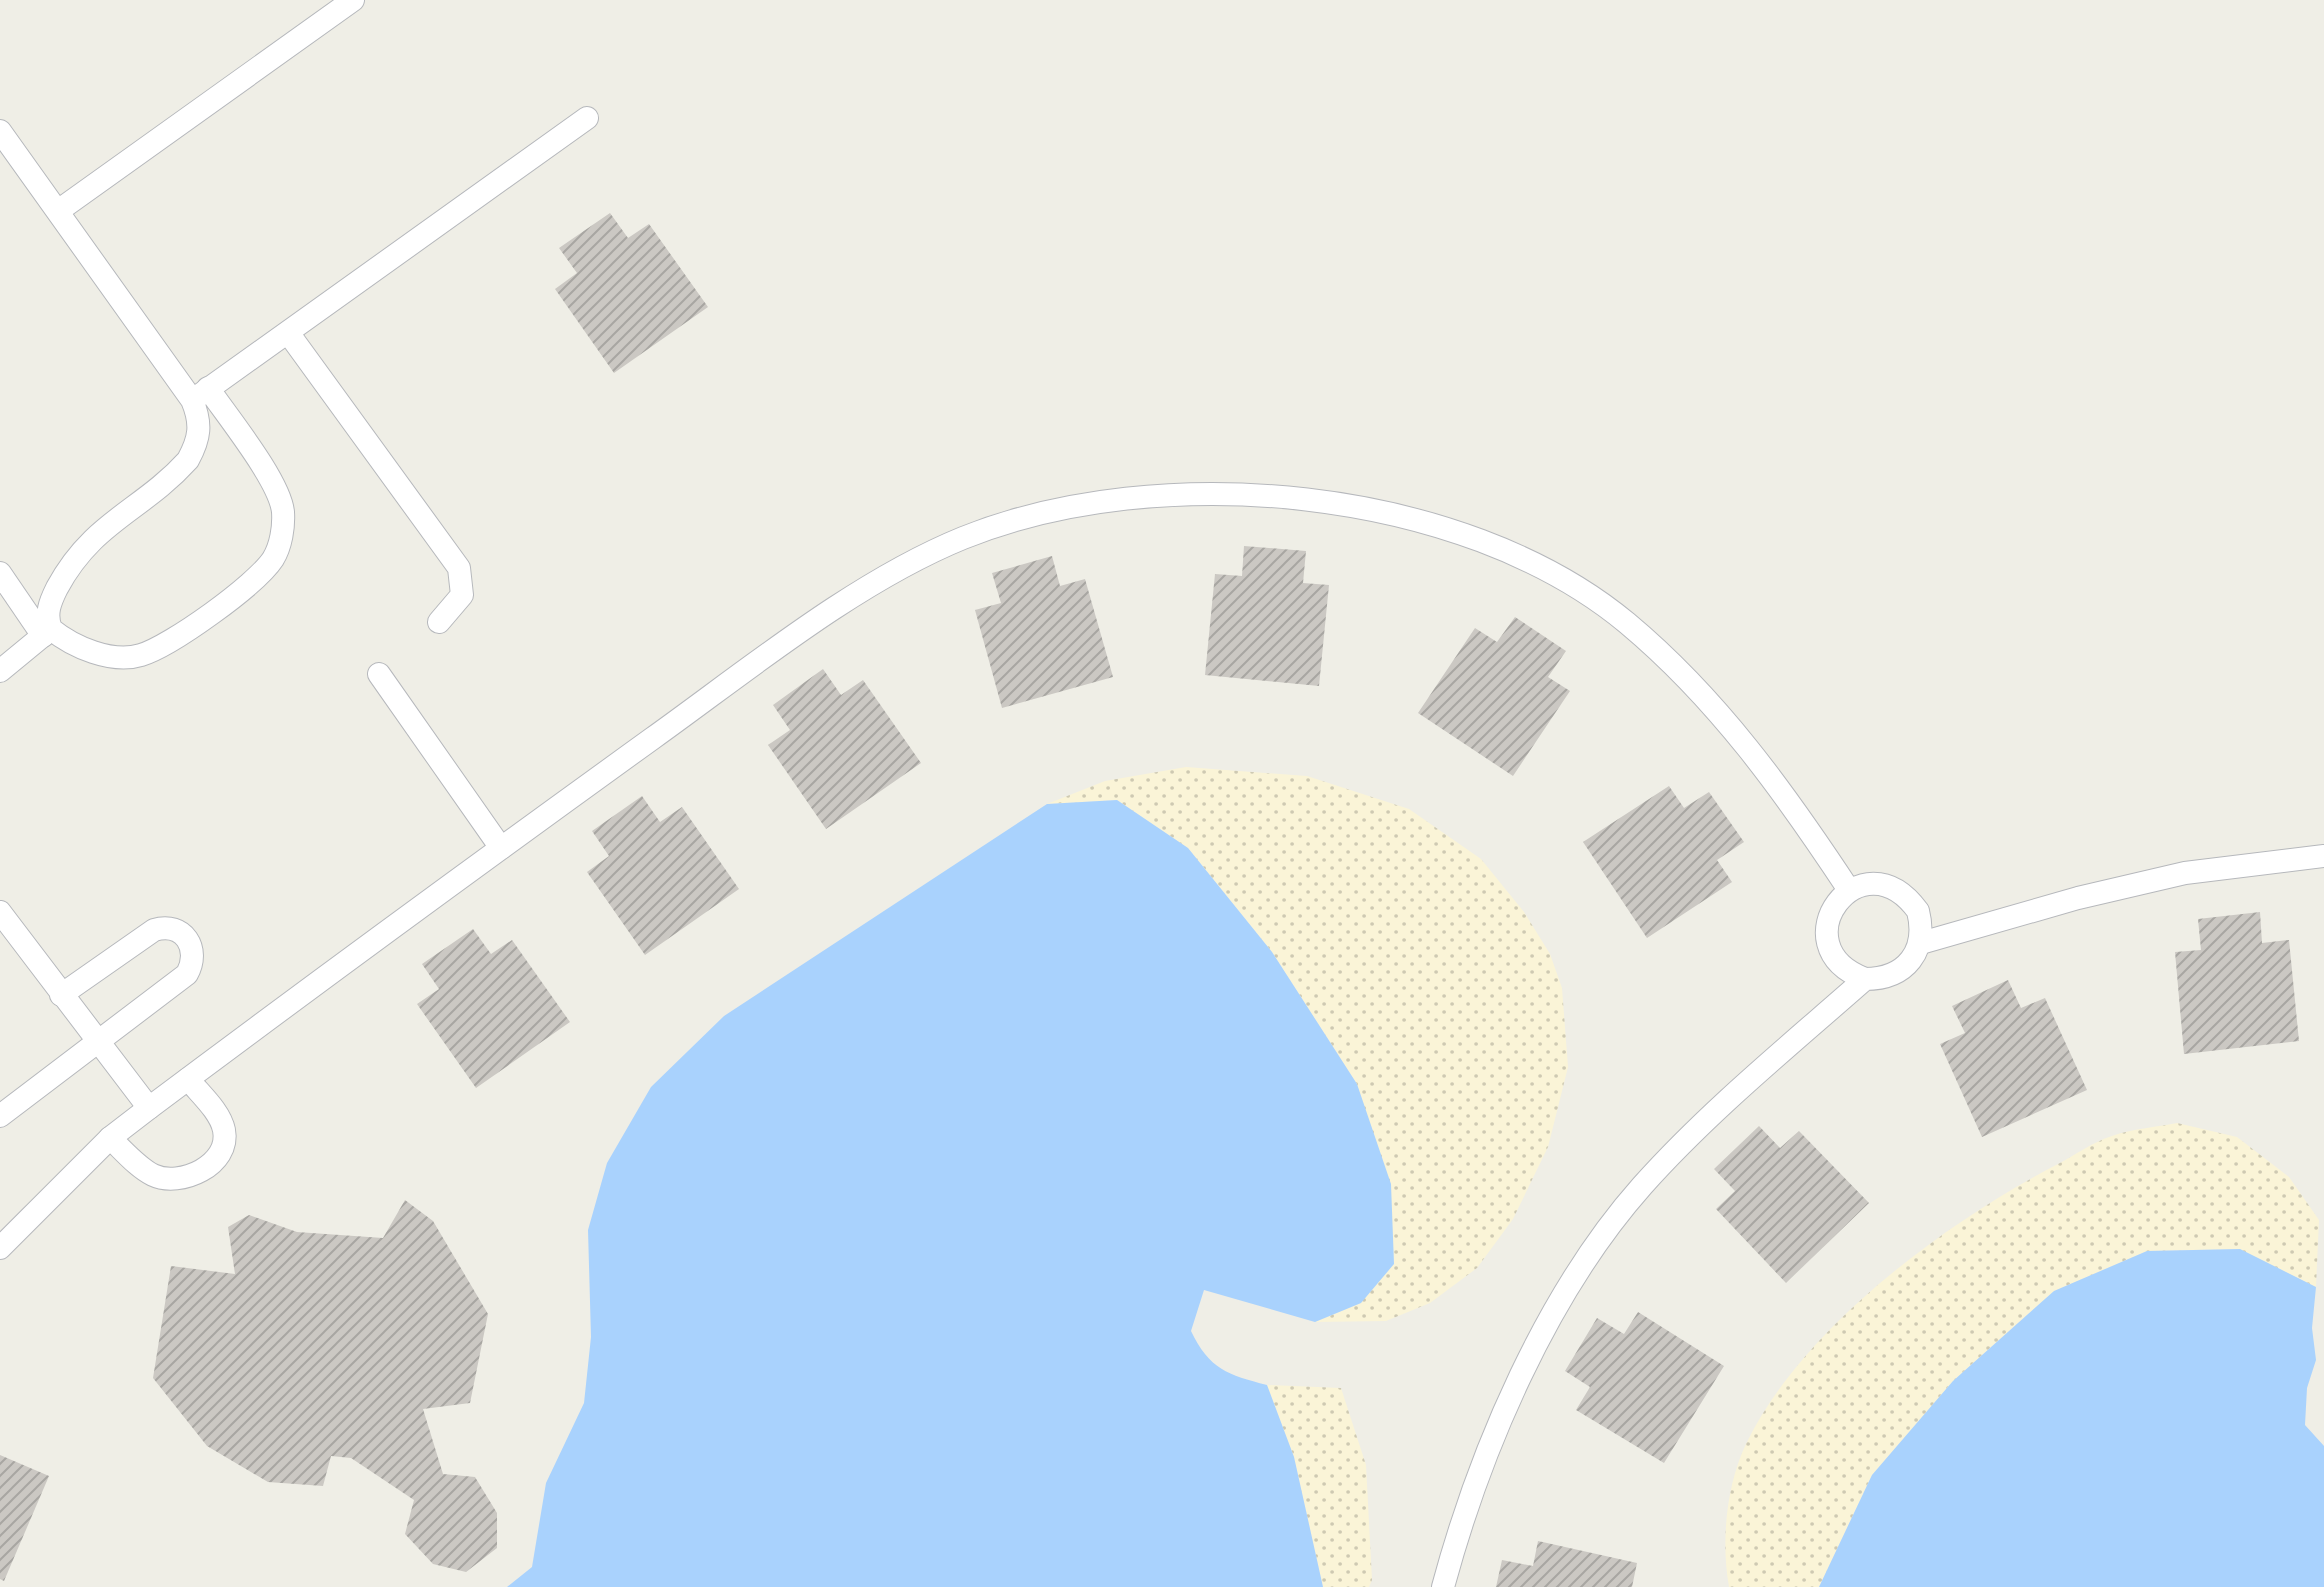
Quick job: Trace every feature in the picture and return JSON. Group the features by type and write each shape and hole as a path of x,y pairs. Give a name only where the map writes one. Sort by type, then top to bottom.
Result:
{"lane":[{"path":"58,211 353,0"},
{"path":"200,394 289,334 587,118"},
{"path":"0,131 58,211 281,496 281,535 273,558 255,579 169,642 139,656 82,649 47,632 0,573"},
{"path":"289,334 459,568 462,595 439,622"},
{"path":"47,632 47,612 80,549 188,460 197,443 201,421 200,394"},
{"path":"0,1248 110,1138 149,1108 501,848 841,604 959,540 1039,512 1150,496 1245,493 1362,508 1492,545 1567,582 1626,622 1718,709 1790,800 1849,890"},
{"path":"0,671 47,632"},
{"path":"379,674 501,848"},
{"path":"1921,943 2078,898 2185,873 2324,856"},
{"path":"1881,884 1896,889 1918,911 1921,943 1913,960 1899,972 1882,979 1865,979 1840,965 1827,940 1830,912 1849,890 1881,884"},
{"path":"0,912 149,1108"},
{"path":"0,1116 187,974 194,957 187,938 179,929 167,926 154,930 61,995"},
{"path":"1443,1587 1495,1426 1573,1281 1641,1188 1721,1107 1865,979"},
{"path":"110,1138 150,1174 159,1177 181,1179 205,1168 217,1157 224,1132 220,1118 188,1079"}],"sand":[{"path":"1186,767 1307,776 1409,809 1481,859 1524,912 1550,954 1562,988 1568,1067 1548,1147 1513,1219 1477,1268 1430,1303 1386,1321 1315,1322 1361,1303 1357,1084 1272,952 1188,848 1117,800 1047,804 1105,781"},
{"path":"2177,1123 2237,1137 2289,1177 2319,1220 2316,1287 2239,1249 2147,1251 2054,1291 1953,1381 1872,1475 1819,1587 1729,1587 1725,1552 1727,1514 1739,1460 1771,1401 1803,1359 1840,1320 1925,1247 2015,1188 2105,1139"},
{"path":"1267,1385 1341,1388 1366,1465 1372,1580 1369,1587 1323,1587 1294,1457"}],"water":[{"path":"1117,800 1188,848 1272,952 1357,1084 1391,1184 1394,1264 1361,1303 1315,1322 1204,1290 1191,1331 1205,1354 1221,1368 1241,1378 1267,1385 1294,1457 1323,1587 507,1587 532,1567 546,1483 584,1403 591,1337 588,1230 607,1163 651,1087 724,1016 1047,804"},
{"path":"2240,1249 2316,1287 2312,1328 2316,1360 2307,1388 2305,1425 2324,1446 2324,1587 1819,1587 1872,1475 1953,1381 2054,1291 2147,1251"}],"building":[{"path":"610,213 628,238 649,224 708,307 614,373 555,289 577,273 559,248"},
{"path":"1244,546 1306,551 1303,583 1329,585 1319,686 1205,675 1215,574 1242,576"},
{"path":"1052,556 1060,586 1085,579 1113,677 1002,708 975,610 1001,603 992,573"},
{"path":"1515,617 1566,651 1548,677 1570,691 1513,776 1418,713 1475,628 1497,642"},
{"path":"823,669 841,695 863,680 921,763 826,829 768,745 790,730 773,705"},
{"path":"1669,786 1684,808 1709,792 1744,842 1717,860 1732,882 1647,938 1583,842"},
{"path":"642,796 660,822 682,807 739,889 645,955 587,872 609,856 592,831"},
{"path":"2260,912 2262,943 2289,940 2299,1041 2184,1054 2175,952 2201,950 2198,919"},
{"path":"473,929 491,954 512,940 570,1022 476,1088 417,1004 439,989 422,964"},
{"path":"2008,980 2021,1008 2045,998 2087,1090 1982,1137 1940,1044 1965,1033 1952,1006"},
{"path":"1759,1126 1780,1148 1799,1131 1869,1203 1786,1283 1716,1209 1735,1191 1714,1169"},
{"path":"405,1200 433,1221 488,1314 470,1403 423,1409 443,1474 475,1477 497,1513 497,1548 466,1572 433,1564 405,1534 414,1500 351,1458 331,1456 323,1486 268,1482 207,1446 153,1378 171,1266 235,1274 228,1227 249,1215 297,1232 383,1238"},
{"path":"1638,1312 1724,1366 1664,1463 1576,1410 1590,1387 1565,1371 1597,1318 1624,1334"},
{"path":"0,1455 49,1476 4,1581 0,1579"},
{"path":"1538,1541 1637,1563 1632,1587 1496,1587 1502,1560 1533,1566"}]}
